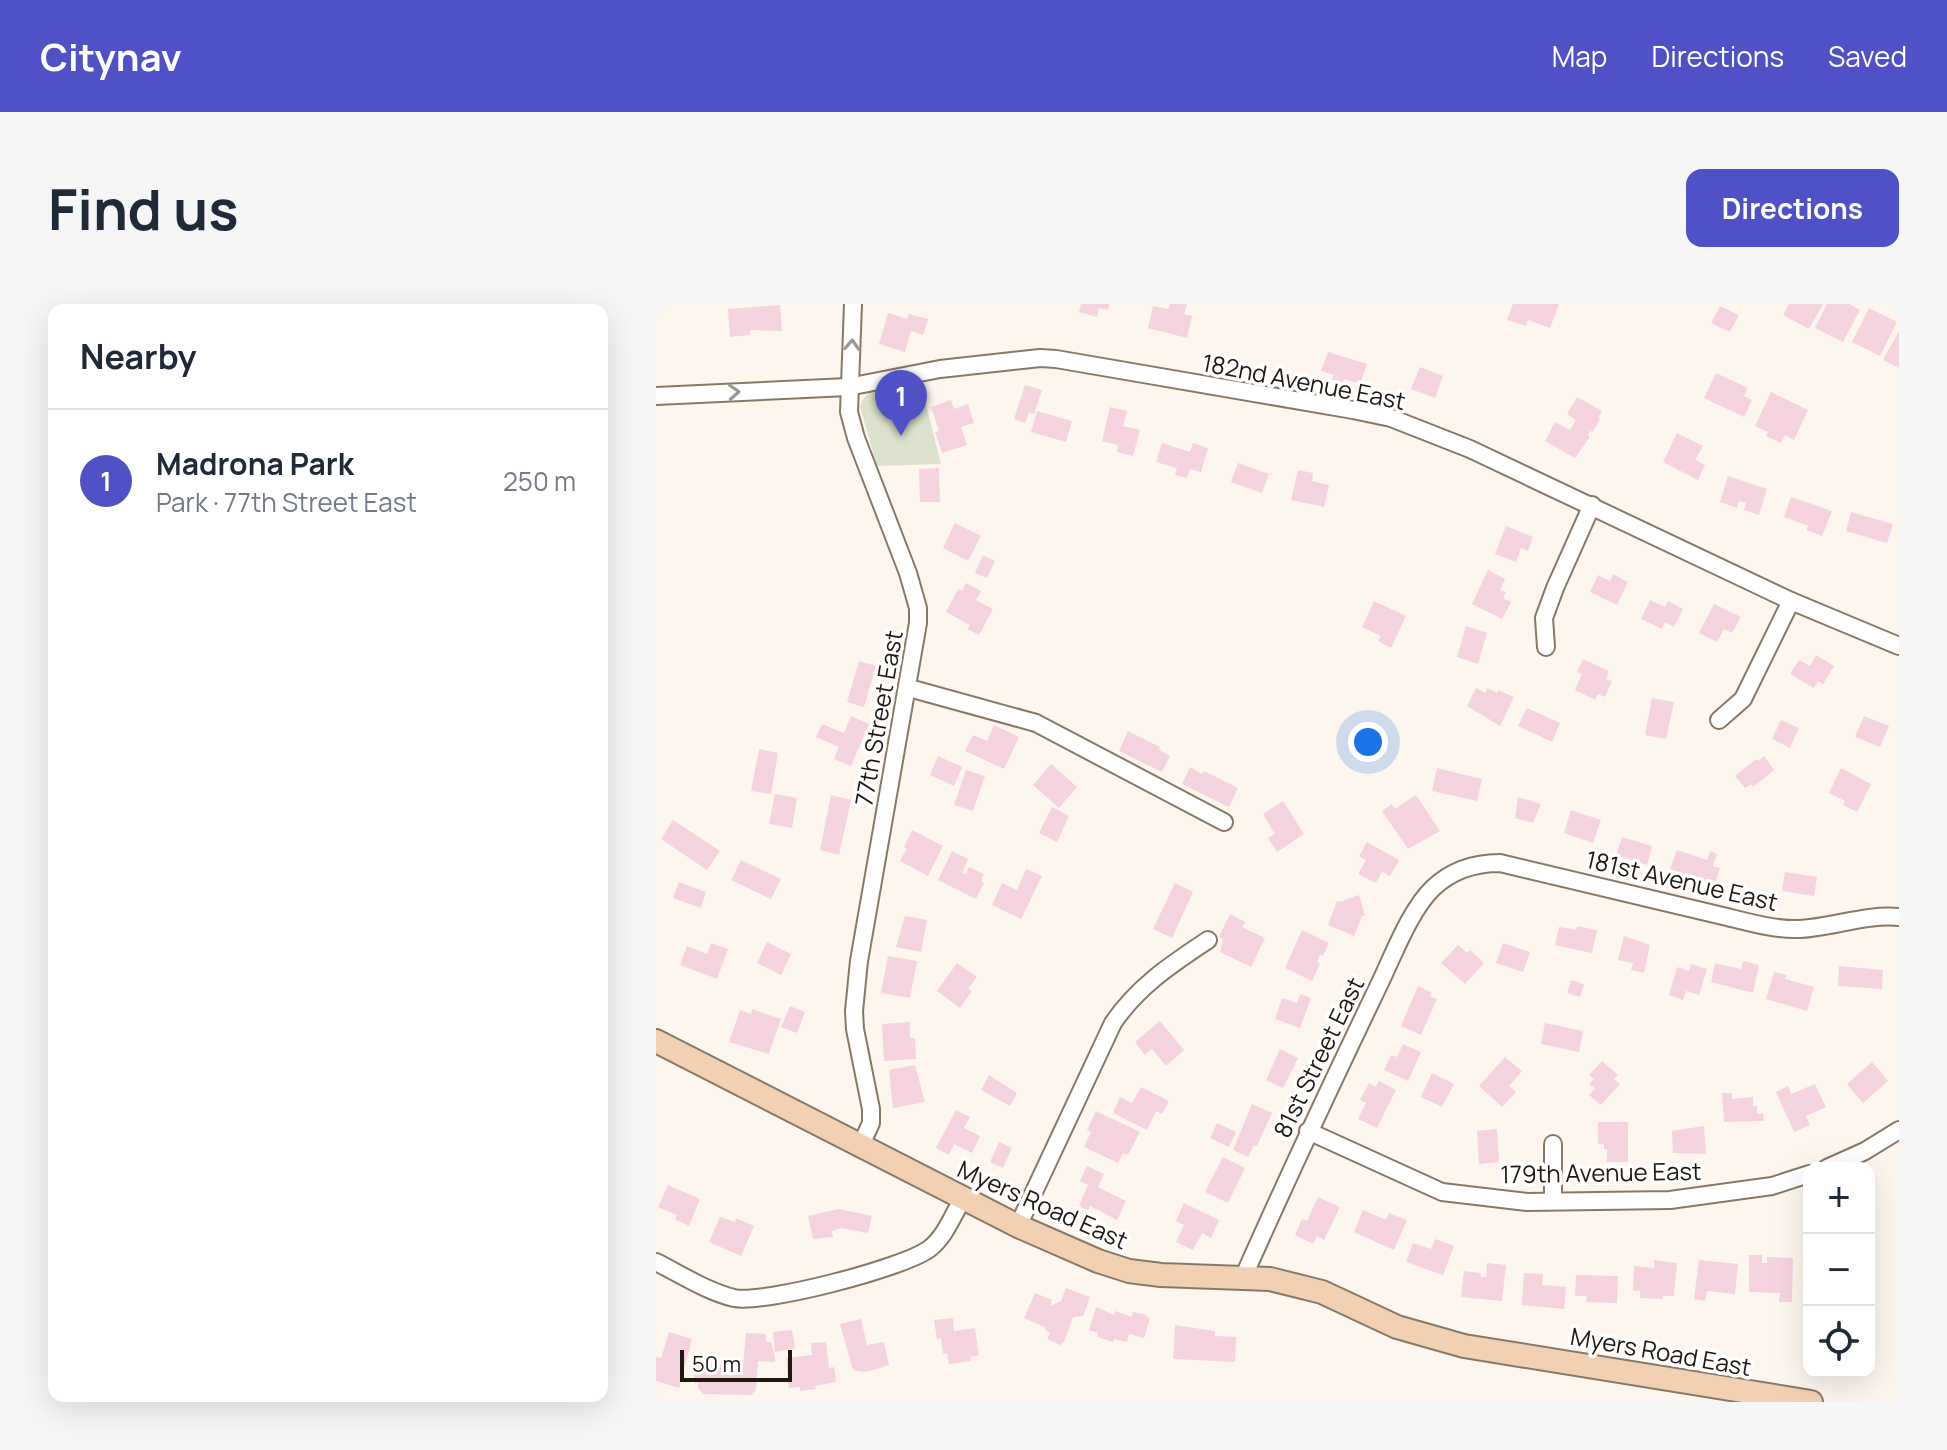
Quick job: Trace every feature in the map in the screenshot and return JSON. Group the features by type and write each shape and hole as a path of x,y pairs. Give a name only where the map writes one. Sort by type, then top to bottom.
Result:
{"street":[{"name":"77th Street East","path":"853,304 849,412 918,608 917,639 909,688 859,961 855,1029 871,1109 871,1123 861,1145"},
{"name":"182nd Avenue East","path":"656,396 848,387 940,369 1056,359 1391,418 1470,449 1791,601 1899,646"},
{"path":"1546,647 1544,618 1592,505"},
{"path":"1719,720 1743,699 1791,601"},
{"path":"909,688 1036,723 1224,822"},
{"name":"181st Avenue East","path":"1456,871 1473,865 1500,863 1775,927 1797,929 1876,917 1899,917"},
{"name":"81st Street East","path":"1243,1278 1308,1131 1420,905 1434,887 1456,871"},
{"path":"1018,1226 1113,1023 1130,999 1162,971 1208,940"},
{"name":"Myers Road East","path":"656,1041 1018,1226 1129,1271 1270,1279 1303,1286 1397,1327 1464,1346 1811,1402"},
{"path":"1840,1162 1899,1130"},
{"name":"179th Avenue East","path":"1308,1131 1442,1192 1527,1202 1686,1198 1772,1186 1803,1176"},
{"path":"1553,1144 1553,1201"},
{"path":"656,1262 734,1298 769,1297 892,1267 918,1256 939,1239 963,1198"}],"green space":[{"path":"920,381 941,464 877,466 860,407 864,399 884,386"}],"building":[{"path":"1081,304 1109,304 1108,310 1099,308 1097,317 1079,312"},
{"path":"1170,304 1187,304 1184,314 1192,316 1187,338 1148,328 1153,306 1168,309"},
{"path":"1513,304 1559,304 1550,328 1528,320 1526,326 1507,320"},
{"path":"1789,304 1823,304 1809,329 1783,315"},
{"path":"1827,304 1849,304 1860,310 1843,342 1815,328"},
{"path":"780,305 782,331 750,330 750,335 730,337 728,309"},
{"path":"1720,306 1739,315 1730,332 1711,323"},
{"path":"1869,308 1897,322 1880,356 1852,342"},
{"path":"888,313 907,319 909,314 928,319 923,335 911,331 905,352 879,344"},
{"path":"1899,331 1899,368 1883,360"},
{"path":"1328,352 1367,364 1360,384 1344,379 1343,383 1332,380 1334,375 1321,371"},
{"path":"1420,367 1443,376 1435,398 1411,389"},
{"path":"1716,373 1748,388 1744,396 1752,400 1744,417 1704,398"},
{"path":"1025,385 1042,390 1034,414 1029,412 1025,423 1014,419"},
{"path":"1771,392 1808,410 1794,440 1785,435 1781,443 1755,426"},
{"path":"1577,397 1602,411 1593,432 1590,431 1590,437 1575,458 1545,441 1555,422 1570,430 1576,420 1567,414"},
{"path":"951,400 954,409 968,404 974,423 961,427 967,445 942,453 931,407"},
{"path":"1110,407 1127,411 1123,426 1140,430 1133,456 1117,452 1118,445 1102,441"},
{"path":"1037,411 1072,421 1066,442 1031,432"},
{"path":"1677,433 1703,446 1695,460 1705,465 1698,480 1663,462"},
{"path":"1162,443 1190,452 1193,443 1208,448 1201,472 1190,469 1187,478 1175,475 1177,468 1156,462"},
{"path":"1238,463 1269,474 1262,493 1231,482"},
{"path":"939,468 940,502 920,502 919,469"},
{"path":"1298,470 1313,473 1312,481 1329,485 1324,507 1291,500"},
{"path":"1728,476 1767,489 1759,515 1744,510 1746,503 1739,501 1737,508 1720,502"},
{"path":"1791,497 1832,511 1822,536 1806,530 1808,526 1784,517"},
{"path":"1851,512 1893,524 1887,543 1846,531"},
{"path":"955,523 981,536 968,561 943,548"},
{"path":"1506,526 1533,537 1528,551 1521,548 1516,562 1495,554"},
{"path":"983,555 995,561 987,578 975,573"},
{"path":"1488,570 1505,579 1500,590 1506,592 1503,598 1511,602 1502,619 1472,604"},
{"path":"1613,574 1628,582 1617,605 1590,592 1598,575 1610,581"},
{"path":"966,583 981,591 976,600 993,609 979,635 967,629 970,625 946,612 958,589 962,591"},
{"path":"1650,600 1665,607 1668,601 1683,609 1674,627 1665,622 1662,629 1641,619"},
{"path":"1374,601 1406,616 1391,648 1378,641 1381,636 1362,627"},
{"path":"1714,604 1741,617 1732,633 1724,629 1717,642 1699,633"},
{"path":"1466,626 1487,633 1478,664 1457,657"},
{"path":"1816,655 1834,666 1823,684 1818,681 1814,688 1790,674 1799,660 1810,666"},
{"path":"1583,659 1609,671 1606,679 1612,681 1605,697 1598,694 1595,700 1575,690 1582,674 1577,672"},
{"path":"859,661 876,666 864,707 847,702"},
{"path":"1476,688 1485,693 1487,688 1497,693 1498,690 1514,697 1500,726 1467,706"},
{"path":"1652,698 1674,702 1666,739 1645,735"},
{"path":"1527,708 1560,723 1552,742 1518,726"},
{"path":"851,716 869,724 851,766 834,759 839,747 816,737 822,724 844,733"},
{"path":"1864,716 1889,726 1880,747 1855,737"},
{"path":"1781,720 1799,728 1790,748 1772,739"},
{"path":"994,725 1019,737 1004,769 965,751 973,735 987,741"},
{"path":"1128,731 1160,747 1159,750 1170,756 1162,772 1119,751"},
{"path":"759,749 778,753 771,794 751,791"},
{"path":"938,756 962,767 954,786 930,775"},
{"path":"1764,756 1774,770 1753,787 1751,784 1745,788 1735,776"},
{"path":"1051,764 1077,787 1059,808 1033,785"},
{"path":"1190,767 1238,788 1229,807 1182,784"},
{"path":"1437,768 1482,779 1477,801 1432,791"},
{"path":"1841,768 1871,784 1857,812 1829,793"},
{"path":"966,770 985,776 973,811 954,805"},
{"path":"775,794 797,798 792,828 769,824"},
{"path":"831,795 851,800 839,855 820,850"},
{"path":"1416,795 1440,831 1408,849 1382,811 1392,804 1395,809"},
{"path":"1518,797 1541,804 1533,823 1515,818"},
{"path":"1283,801 1304,834 1277,852 1268,838 1275,834 1263,814"},
{"path":"1052,807 1069,816 1057,842 1039,833"},
{"path":"1571,810 1601,820 1593,843 1564,833"},
{"path":"673,820 720,851 707,870 661,839"},
{"path":"912,830 943,846 928,876 900,861"},
{"path":"1622,837 1652,846 1647,865 1616,855"},
{"path":"1367,842 1399,860 1390,876 1382,872 1376,883 1358,874 1366,860 1359,856"},
{"path":"1677,850 1707,860 1710,851 1717,854 1713,866 1720,868 1715,884 1670,869"},
{"path":"952,851 968,859 962,873 966,874 969,867 984,874 981,881 984,883 976,899 938,880"},
{"path":"741,860 781,879 771,899 731,880"},
{"path":"1026,869 1042,876 1021,919 992,905 1002,883 1017,890"},
{"path":"1785,872 1817,877 1814,896 1782,891"},
{"path":"679,882 706,892 701,908 673,898"},
{"path":"1175,883 1193,892 1172,938 1153,929"},
{"path":"1359,895 1365,915 1354,936 1328,925 1337,901"},
{"path":"1230,914 1245,922 1242,927 1265,938 1251,967 1220,952 1223,939 1219,937"},
{"path":"905,916 927,920 921,952 896,947"},
{"path":"1577,926 1597,930 1592,953 1555,945 1559,927 1576,930"},
{"path":"1302,930 1329,943 1323,956 1320,955 1317,962 1320,964 1312,981 1285,968"},
{"path":"1624,936 1650,945 1644,973 1631,970 1633,963 1618,960"},
{"path":"767,942 791,954 781,975 757,963"},
{"path":"711,943 728,949 717,979 680,965 687,946 707,954"},
{"path":"1503,943 1530,952 1523,972 1496,963"},
{"path":"1458,945 1467,953 1470,950 1484,963 1465,984 1441,963"},
{"path":"888,956 917,961 910,998 881,993"},
{"path":"1743,961 1759,965 1753,993 1711,982 1715,963 1741,969"},
{"path":"957,963 977,977 960,1008 937,991"},
{"path":"1691,964 1707,969 1699,995 1686,991 1683,1000 1669,995 1677,967 1689,971"},
{"path":"1839,966 1883,970 1882,989 1838,986"},
{"path":"1774,972 1787,975 1785,979 1814,987 1807,1011 1766,999"},
{"path":"1571,980 1584,984 1580,997 1567,993"},
{"path":"1418,986 1437,999 1421,1035 1401,1026"},
{"path":"1300,994 1311,998 1300,1028 1275,1019 1282,998 1297,1003"},
{"path":"790,1006 805,1012 797,1033 781,1027"},
{"path":"752,1009 781,1019 769,1054 729,1042 740,1010 751,1014"},
{"path":"1160,1021 1184,1050 1166,1066 1152,1049 1145,1055 1135,1042"},
{"path":"910,1022 910,1038 915,1038 916,1059 884,1061 882,1024"},
{"path":"1545,1023 1583,1031 1579,1052 1541,1044"},
{"path":"1403,1044 1421,1052 1408,1081 1384,1070 1391,1055 1397,1057"},
{"path":"1280,1049 1298,1058 1283,1088 1266,1080"},
{"path":"1505,1057 1522,1071 1509,1086 1516,1092 1502,1107 1479,1086"},
{"path":"1602,1061 1618,1075 1614,1079 1620,1084 1601,1105 1589,1095 1595,1088 1589,1084 1594,1079 1589,1075"},
{"path":"1872,1062 1888,1081 1863,1103 1847,1084"},
{"path":"915,1065 925,1102 893,1108 889,1070"},
{"path":"1432,1073 1454,1084 1442,1107 1421,1097"},
{"path":"989,1075 1017,1093 1010,1106 981,1090"},
{"path":"1379,1081 1396,1090 1377,1128 1358,1119 1366,1103 1360,1100 1369,1083 1376,1087"},
{"path":"1815,1084 1826,1107 1806,1116 1810,1125 1794,1132 1776,1092 1788,1086 1791,1094"},
{"path":"1141,1087 1169,1101 1162,1114 1156,1111 1147,1130 1113,1113 1120,1097 1132,1103"},
{"path":"1722,1093 1732,1093 1732,1099 1753,1097 1753,1106 1757,1106 1757,1114 1763,1113 1764,1121 1724,1122"},
{"path":"1252,1104 1272,1113 1257,1146 1254,1145 1248,1157 1233,1150"},
{"path":"956,1110 970,1117 964,1128 980,1136 972,1153 954,1144 949,1155 936,1148"},
{"path":"1096,1111 1140,1132 1128,1155 1123,1153 1118,1163 1084,1147 1091,1132 1087,1130"},
{"path":"1598,1122 1628,1122 1628,1162 1607,1162 1607,1149 1604,1149 1604,1144 1598,1144"},
{"path":"1217,1123 1236,1132 1229,1147 1210,1138"},
{"path":"1704,1126 1706,1154 1673,1153 1672,1131"},
{"path":"1497,1129 1499,1162 1479,1164 1477,1131"},
{"path":"999,1142 1012,1148 1003,1168 990,1162"},
{"path":"1223,1157 1245,1168 1228,1203 1205,1192"},
{"path":"1087,1166 1104,1174 1098,1187 1126,1201 1117,1220 1090,1206 1088,1210 1079,1206 1088,1185 1080,1181"},
{"path":"668,1185 700,1199 689,1226 675,1219 677,1215 658,1207"},
{"path":"1318,1197 1340,1207 1324,1240 1317,1236 1313,1244 1295,1235 1302,1219 1307,1221"},
{"path":"1184,1203 1219,1220 1211,1238 1202,1233 1193,1250 1176,1242 1184,1225 1176,1221"},
{"path":"839,1209 872,1216 868,1233 841,1228 832,1231 833,1237 813,1239 808,1216"},
{"path":"1363,1210 1386,1220 1389,1213 1407,1220 1394,1250 1354,1232"},
{"path":"720,1217 735,1222 736,1218 754,1226 741,1256 709,1242"},
{"path":"1435,1239 1454,1246 1443,1275 1406,1262 1413,1243 1431,1249"},
{"path":"1749,1255 1762,1255 1762,1263 1767,1263 1767,1257 1793,1258 1792,1302 1779,1302 1780,1293 1749,1292"},
{"path":"1654,1260 1677,1263 1674,1296 1640,1298 1640,1291 1633,1290 1634,1266 1654,1268"},
{"path":"1699,1260 1738,1264 1735,1294 1707,1291 1705,1301 1694,1299"},
{"path":"1487,1263 1506,1265 1502,1301 1461,1297 1464,1271 1481,1273 1481,1277 1486,1277"},
{"path":"1524,1273 1543,1274 1542,1285 1566,1287 1564,1309 1522,1305"},
{"path":"1576,1275 1618,1276 1617,1303 1586,1302 1587,1296 1575,1296"},
{"path":"1066,1288 1090,1297 1083,1316 1073,1317 1060,1345 1047,1339 1050,1333 1046,1328 1024,1318 1035,1293 1052,1300 1050,1306 1061,1301"},
{"path":"1096,1307 1114,1315 1115,1311 1132,1317 1133,1312 1147,1315 1150,1318 1144,1338 1129,1334 1127,1342 1114,1339 1113,1342 1097,1337 1098,1333 1089,1330"},
{"path":"953,1318 954,1331 975,1328 979,1355 970,1357 971,1361 949,1364 947,1353 943,1354 934,1320"},
{"path":"861,1319 867,1345 884,1342 889,1365 866,1372 853,1370 840,1324"},
{"path":"1175,1325 1215,1331 1215,1336 1236,1337 1235,1362 1173,1359"},
{"path":"792,1330 795,1349 775,1352 773,1332"},
{"path":"669,1332 692,1339 679,1388 656,1381 656,1357 661,1358"},
{"path":"746,1333 766,1334 766,1342 771,1342 775,1357 775,1362 758,1361 756,1390 751,1395 703,1394 698,1383 694,1383 695,1363 743,1365"},
{"path":"826,1342 829,1368 834,1367 836,1382 815,1386 816,1389 800,1391 800,1387 789,1388 786,1358 812,1355 811,1343"}],"place":[{"name":"Madrona Park","path":"901,436"}]}
